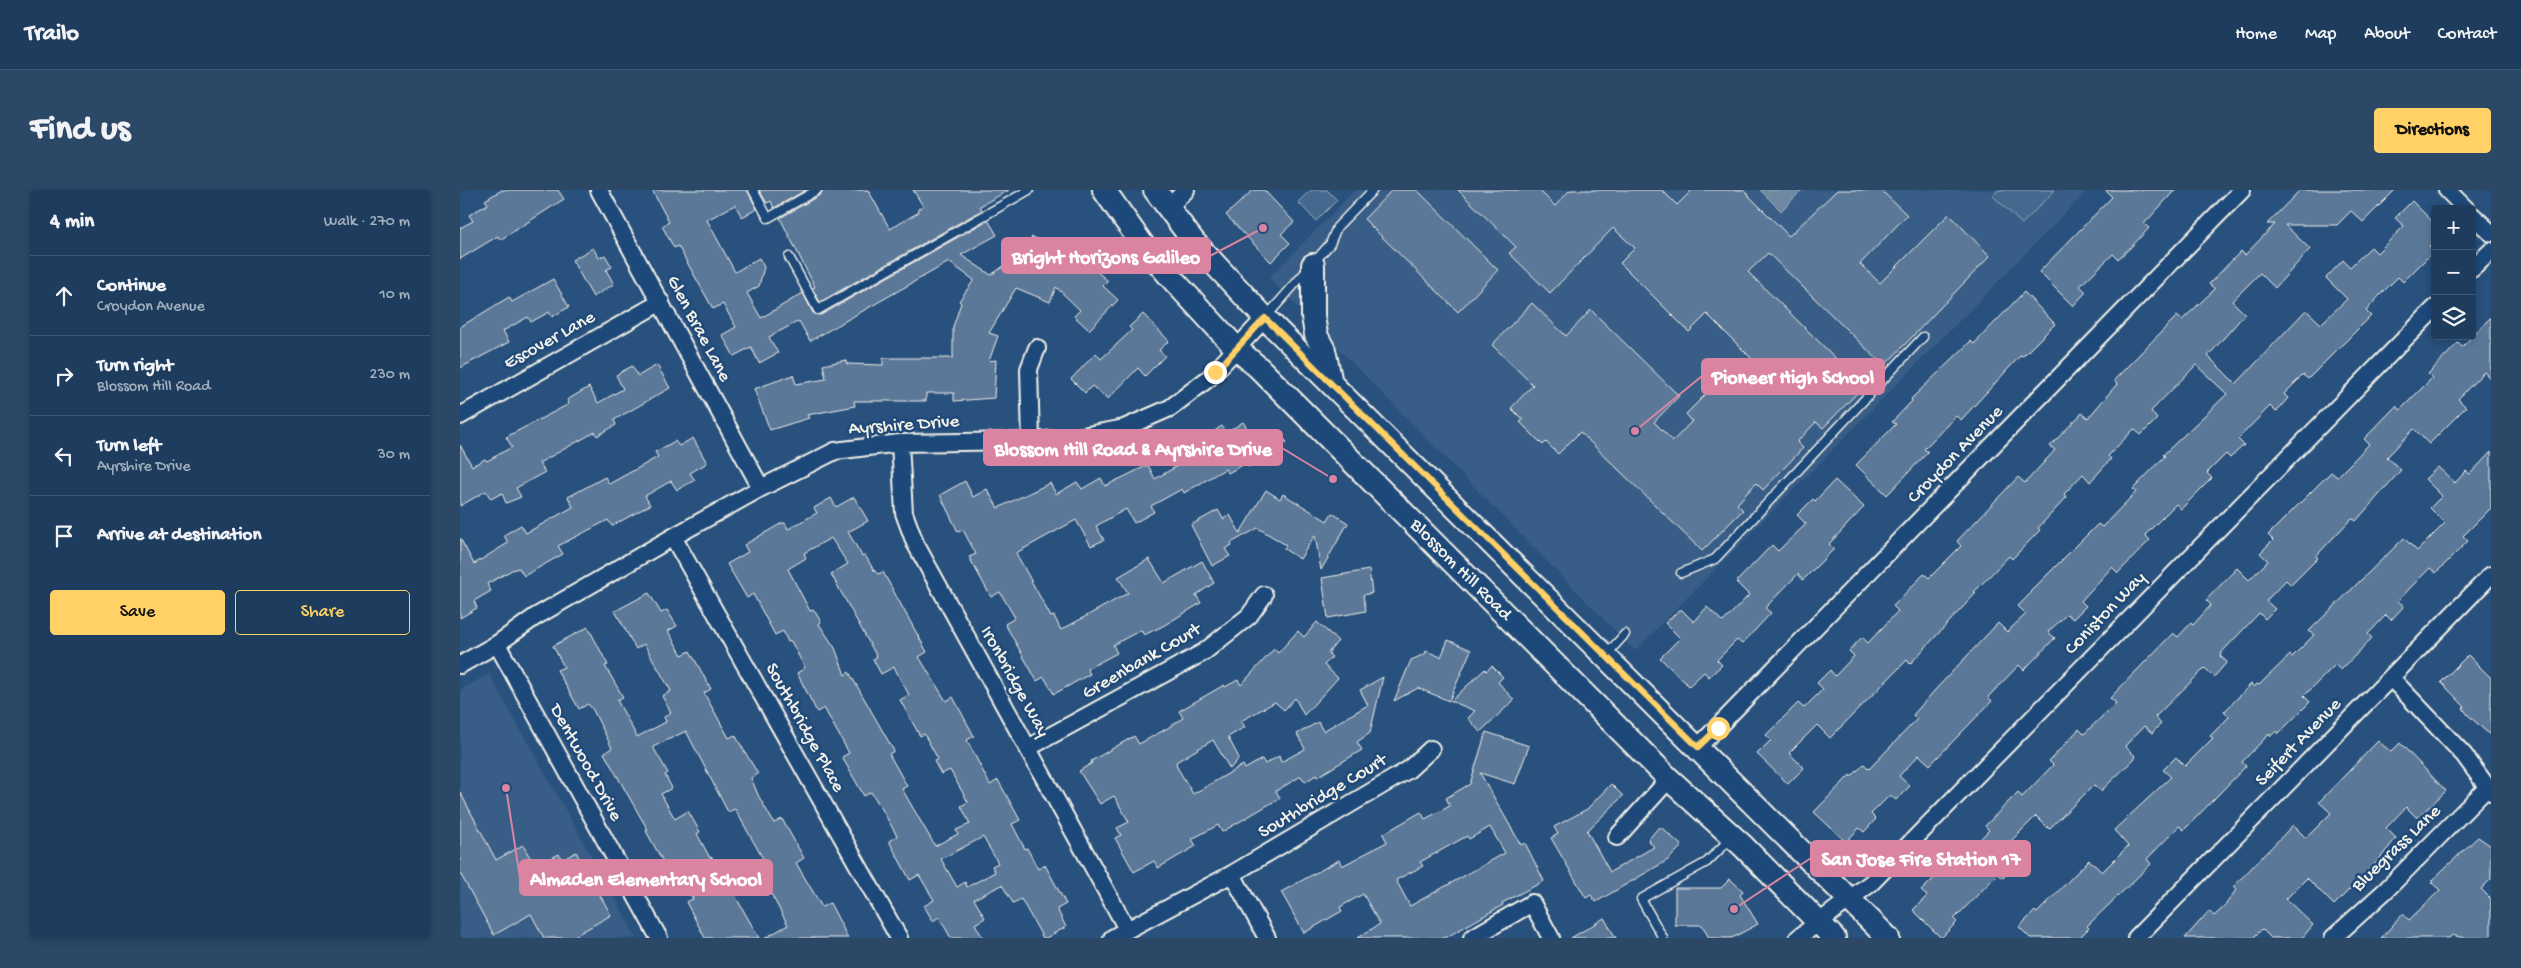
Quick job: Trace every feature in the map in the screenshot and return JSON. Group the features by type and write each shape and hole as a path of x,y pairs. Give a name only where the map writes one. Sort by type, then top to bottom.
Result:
{"main road":[{"name":"Blossom Hill Road","path":"1104,190 1146,248 1237,349 1260,368 1669,780 1733,836 1826,930"},
{"path":"1155,190 1194,242 1265,318 1888,938"},
{"path":"1313,265 1313,316 1316,335 1324,350 1331,384"}],"street":[{"name":"Glen Brae Lane","path":"599,190 761,488"},
{"path":"1168,208 1186,190"},
{"name":"Croydon Avenue","path":"1698,747 2242,190"},
{"path":"2447,190 2462,205"},
{"path":"2476,219 2491,234"},
{"path":"2476,265 2491,251"},
{"name":"Escover Lane","path":"460,416 661,302"},
{"name":"Coniston Way","path":"1798,938 1826,930 1848,900 1871,883 2431,312"},
{"name":"Ayrshire Drive","path":"497,644 535,617 673,537 761,488 835,451 900,443 1031,442 1072,438 1124,428 1170,408 1209,378 1265,318"},
{"path":"1031,442 1029,369 1037,348"},
{"name":"Ironbridge Way","path":"900,443 904,513 915,544 1127,929"},
{"name":"Southbridge Place","path":"673,537 899,938"},
{"name":"Seifert Avenue","path":"2136,938 2491,575"},
{"name":"Greenbank Court","path":"1028,748 1204,652 1250,616 1264,596"},
{"path":"460,666 497,644"},
{"name":"Dentwood Drive","path":"497,644 659,938"},
{"path":"2391,678 2464,755 2489,790"},
{"name":"Southbridge Court","path":"1232,874 1408,770 1431,749"},
{"path":"1616,837 1669,780"},
{"name":"Bluegrass Lane","path":"2333,938 2385,891 2489,790"},
{"path":"1112,938 1232,874 1267,938"},
{"path":"1472,938 1532,904 1552,938"}],"lane":[{"path":"753,190 768,218 817,190"},
{"path":"789,257 818,310 1029,190"},
{"path":"1265,318 1330,244 1337,227 1373,190"},
{"path":"1682,573 1714,559 1923,337"},
{"path":"1605,656 1625,634"},
{"path":"1663,938 1641,899 1707,862 1733,836"}],"shaded area":[{"path":"1311,190 1327,190 1337,200 1316,221 1298,202"},
{"path":"1355,190 2088,190 1635,651 1269,278"},
{"path":"1760,190 1802,190 1781,211"},
{"path":"1998,190 2055,190 2022,224 1993,196"},
{"path":"489,674 636,938 460,938 460,690"}],"building":[{"path":"502,190 558,190 564,199 500,240 498,236 460,259 460,228 473,221 469,215 488,204 485,200"},
{"path":"652,190 747,190 757,209 742,217 735,205 707,220 735,272 759,258 764,267 759,286 747,293 761,318 803,293 813,313 821,315 988,220 997,235 961,255 991,275 1025,251 1032,237 1047,243 1045,249 1080,263 1083,261 1092,270 1094,269 1108,281 1103,286 1118,300 1089,330 1074,316 1080,310 1056,287 1050,302 1016,288 989,333 998,336 989,361 996,360 994,398 954,401 954,393 926,393 926,401 854,401 855,406 807,415 809,418 770,430 754,389 793,375 796,384 826,379 823,365 846,360 847,364 883,365 883,358 953,358 953,327 961,303 959,301 974,280 949,262 810,341 799,321 769,337 778,353 759,363 751,347 734,356 722,335 736,327 723,304 713,309 678,246 674,248 662,226 669,222"},
{"path":"759,190 806,190 774,208 771,201 767,203"},
{"path":"823,190 868,190 890,229 919,212 918,209 923,206 913,190 1009,190 980,206 982,210 820,302 812,288 815,287 780,218 820,195"},
{"path":"1253,190 1264,190 1294,222 1281,234 1290,243 1271,262 1226,215"},
{"path":"1392,190 1417,190 1498,270 1458,312 1364,219"},
{"path":"1458,190 1539,190 1555,206 1570,190 1662,190 1677,205 1692,190 1743,190 1789,236 1837,190 1881,190 1907,215 1860,264 1880,283 1949,214 1990,256 1884,366 1768,253 1748,272 1864,386 1823,428 1816,422 1797,442 1803,448 1763,490 1756,483 1737,504 1743,510 1702,551 1580,432 1558,454 1546,442 1543,445 1520,422 1523,420 1511,408 1533,385 1492,345 1532,303 1566,336 1591,310 1679,396 1654,422 1673,441 1692,421 1686,414 1727,373 1733,379 1752,359 1707,314 1689,332 1620,263 1635,248 1613,228 1550,293 1509,253 1516,247"},
{"path":"2105,190 2175,190 2144,224 2149,228 2132,246 2118,259 2113,254 2080,286 2086,292 2073,306 2039,272 2112,197"},
{"path":"2300,190 2395,190 2363,222 2351,211 2337,225 2285,225 2310,249 2275,288 2260,273 2232,301 2245,314 2208,356 2236,384 2306,310 2321,324 2347,299 2326,278 2343,260 2350,267 2371,247 2377,253 2404,226 2395,218 2412,201 2431,220 2431,244 2429,246 2431,254 2403,282 2398,277 2379,296 2366,311 2371,316 2308,379 2303,375 2284,394 2288,398 2276,412 2270,406 2238,439 2244,445 2230,458 2226,454 2207,473 2212,478 2181,509 2176,504 2145,535 2150,540 2118,573 2112,567 2081,601 2086,606 2073,619 2067,614 2048,632 2055,638 2024,670 2019,665 1988,697 1992,701 1930,765 1919,755 1899,776 1910,786 1896,800 1890,795 1871,814 1876,819 1864,832 1859,828 1846,842 1814,812 1850,775 1851,777 1864,764 1869,769 1917,719 1913,715 1998,623 2007,632 2026,614 2018,606 2030,592 2098,524 2102,527 2136,492 2133,489 2165,456 2163,455 2227,394 2196,365 2151,411 2157,419 2141,435 2134,429 2108,456 2111,459 2090,482 2083,474 2064,494 2067,497 2038,528 2040,530 2012,559 2009,556 1974,592 1976,593 1910,664 1907,660 1830,738 1817,725 1789,753 1804,768 1788,784 1757,754 1771,740 1766,735 1798,703 1804,708 1823,689 1817,683 1830,670 1835,676 1854,656 1849,651 1862,637 1868,643 1898,611 1893,606 1924,574 1929,578 1961,546 1957,541 2018,477 2025,483 2055,450 2050,446 2082,413 2088,418 2117,384 2114,380 2177,316 2182,320 2215,289 2209,284 2241,251 2245,255 2275,224 2267,224"},
{"path":"593,248 599,258 605,255 612,267 606,270 614,284 593,297 572,260"},
{"path":"553,279 569,307 552,317 549,312 531,322 528,317 503,331 509,342 460,368 460,327 509,297 512,302"},
{"path":"2024,292 2055,324 2023,356 2021,355 1961,420 1956,416 1924,449 1928,452 1887,495 1856,465 1896,424 1892,422 1912,401 1911,399 1971,341 1974,344"},
{"path":"1143,314 1169,341 1159,350 1165,356 1145,376 1138,368 1108,399 1092,386 1085,393 1071,379 1096,353 1101,359 1132,330 1129,327"},
{"path":"2491,317 2491,379 2484,372 2458,399 2466,407 2429,444 2414,429 2387,457 2401,470 2356,521 2352,518 2316,556 2318,558 2291,585 2286,580 2266,601 2275,609 2265,619 2259,613 2222,652 2220,656 2227,662 2214,677 2205,668 2155,717 2161,724 2152,733 2144,726 2125,746 2136,757 2101,791 2094,785 2049,829 2036,816 2008,844 2023,858 2003,878 1998,874 1954,919 1957,922 1941,938 1913,910 1927,896 1921,891 1954,858 1958,862 1989,830 1985,826 2018,792 2022,797 2053,765 2049,761 2079,729 2084,734 2116,703 2110,698 2173,633 2178,637 2191,623 2193,625 2211,605 2206,600 2237,568 2249,580 2268,561 2260,553 2273,540 2268,535 2331,472 2337,477 2369,444 2364,439 2396,406 2400,410 2432,378 2428,374 2458,343 2462,347 2469,340 2476,340 2476,333"},
{"path":"657,365 670,388 614,420 616,425 597,436 595,432 539,463 545,472 516,488 521,497 506,503 502,493 491,499 486,491 460,506 460,445 472,466 485,459 487,461 512,447 506,437 569,404 567,400 589,387 598,403 623,389 616,375 632,366 638,376"},
{"path":"1243,422 1259,446 1277,432 1287,442 1248,467 1246,463 1228,473 1225,469 1184,493 1182,489 1151,506 1154,512 1134,523 1126,509 1096,526 1104,540 1091,546 1076,520 1016,553 1051,617 1054,616 1061,630 1128,593 1118,577 1149,559 1164,583 1202,561 1214,583 1196,595 1201,603 1163,626 1144,635 1141,630 1113,645 1117,653 1087,669 1090,674 1054,694 1044,677 1037,681 1005,624 1015,618 1000,592 991,597 969,557 976,554 963,530 958,532 940,495 965,481 973,497 987,489 998,508 1050,483 1056,494 1077,482 1082,489 1101,478 1105,486 1148,465 1155,479 1184,462 1176,449 1196,438 1198,442 1222,426 1226,433"},
{"path":"693,438 707,463 690,473 695,480 677,490 671,481 645,496 650,505 612,526 608,520 558,546 563,554 524,576 519,568 487,584 491,591 474,601 477,608 460,618 460,538 474,564 508,543 504,535 521,525 526,533 573,507 568,497 605,477 609,484 658,457 655,452 675,441 679,446"},
{"path":"2491,452 2491,508 2463,536 2468,541 2436,573 2430,568 2412,586 2398,601 2404,606 2391,620 2386,615 2368,634 2372,638 2341,670 2335,665 2304,696 2310,702 2278,734 2276,731 2271,736 2269,734 2242,762 2246,766 2184,830 2179,826 2147,859 2151,864 2087,926 2089,928 2079,938 2030,938 2019,927 2035,911 2037,913 2089,860 2102,872 2128,846 2114,830 2171,777 2163,770 2176,757 2185,766 2213,738 2210,736 2229,717 2224,712 2251,684 2254,687 2257,684 2259,685 2290,655 2292,657 2314,635 2309,631 2404,538 2417,551 2445,523 2430,508 2442,496 2425,479 2438,467 2455,483 2466,471 2470,474"},
{"path":"1835,480 1864,507 1829,544 1834,549 1803,580 1798,574 1765,608 1771,613 1742,644 1737,640 1717,660 1722,665 1709,677 1704,672 1689,686 1660,658 1680,638 1665,623 1681,609 1694,622 1707,607 1723,622 1749,595 1736,582 1772,545 1778,551 1806,524 1797,515 1813,499 1815,501"},
{"path":"1266,490 1280,499 1283,494 1327,521 1332,513 1348,523 1321,570 1315,535 1300,559 1284,549 1286,545 1258,528 1231,543 1232,545 1225,549 1230,556 1212,566 1191,525 1218,510 1223,519 1230,515 1240,533"},
{"path":"854,497 868,521 848,532 862,556 865,555 873,569 878,574 883,572 927,652 919,657 946,701 953,697 974,736 967,740 990,785 998,780 1020,820 1012,824 1025,849 1027,848 1038,869 1045,865 1066,904 1057,909 1066,927 1046,938 1043,938 1021,899 1013,903 1002,885 974,899 985,918 975,924 983,938 951,938 939,917 933,921 924,906 934,900 919,875 910,880 889,841 897,836 871,792 864,796 842,757 849,753 824,708 817,712 797,673 805,668 791,641 788,642 783,631 775,635 753,594 747,598 727,564 748,552 744,545 782,523 785,523 788,529 817,513 814,508 831,498 836,507","holes":["831,538 848,564 831,574 877,657 873,659 881,674 894,667 909,695 900,700 920,736 924,734 938,759 934,761 941,774 950,770 968,802 961,806 970,824 956,830 958,834 935,846 902,789 907,786 889,754 894,751 849,672 845,675 835,648 819,624 821,622 814,610 810,611 788,569 806,558 804,553","983,837 998,863 992,866 995,872 967,887 965,882 957,887 941,859"]},
{"path":"1369,570 1372,593 1363,595 1366,611 1328,618 1322,578"},
{"path":"649,593 661,613 667,610 677,626 668,631 682,655 690,651 711,689 704,693 729,738 735,735 758,774 751,778 759,797 774,823 782,819 804,858 796,863 822,907 830,903 848,938 765,938 788,925 769,890 767,891 760,879 771,873 735,809 728,812 686,731 653,747 668,773 665,775 672,788 661,794 675,819 688,811 700,832 697,834 710,858 712,857 725,878 759,938 705,938 686,902 693,899 679,873 671,876 646,831 648,830 604,753 612,748 593,710 588,704 579,709 557,670 564,667 553,646 588,627 608,665 605,666 623,697 617,700 637,737 666,722 664,717 671,713 662,696 671,691 644,644 636,649 615,611"},
{"path":"1317,622 1338,641 1328,653 1332,657 1324,665 1338,678 1304,715 1295,698 1284,710 1275,702 1241,721 1245,727 1228,737 1239,758 1230,769 1213,740 1176,762 1177,767 1193,794 1243,765 1245,769 1262,759 1265,764 1279,756 1281,762 1305,749 1297,734 1318,722 1323,731 1368,705 1360,690 1383,677 1370,733 1357,742 1362,750 1317,777 1316,775 1305,782 1301,776 1276,791 1280,798 1222,832 1218,825 1192,839 1196,846 1158,868 1154,861 1134,872 1115,838 1121,835 1117,828 1129,822 1114,796 1100,804 1079,771 1092,763 1091,761 1134,736 1139,744 1166,729 1183,718 1179,711 1224,685 1225,687 1238,680 1241,685 1274,649 1278,653 1298,631 1304,637"},
{"path":"1448,640 1471,650 1449,701 1418,688 1394,701 1411,660 1425,654 1426,651 1441,657"},
{"path":"2468,655 2491,678 2491,736 2468,715 2463,708 2465,707 2441,682"},
{"path":"1492,666 1503,677 1498,682 1514,700 1480,732 1468,718 1475,711 1451,701 1485,669 1486,671"},
{"path":"1486,732 1529,746 1515,784 1480,773 1521,845 1525,843 1544,881 1502,903 1503,905 1445,938 1357,938 1380,924 1363,894 1340,907 1342,911 1304,933 1281,892 1339,860 1342,866 1387,842 1383,834 1421,812 1425,819 1450,806 1446,798 1470,784","holes":["1490,827 1505,853 1410,906 1396,880 1423,866 1420,862 1467,836 1469,839"]},
{"path":"2378,741 2391,752 2400,743 2446,791 2417,818 2406,807 2386,828 2396,838 2378,861 2334,905 2307,878 2286,899 2313,925 2302,938 2271,938 2262,929 2253,938 2185,938 2209,911 2214,916 2224,907 2236,890 2233,887 2293,825 2306,838 2331,813 2319,802"},
{"path":"1611,784 1623,796 1587,831 1610,872 1654,847 1648,840 1658,828 1662,828 1682,846 1668,860 1596,902 1591,895 1586,898 1551,838 1558,834 1554,827 1587,809"},
{"path":"460,792 496,860 523,845 535,867 559,854 562,860 576,852 611,915 571,938 544,938 531,914 494,935 460,873"},
{"path":"2478,837 2491,846 2491,879 2481,889 2491,899 2491,938 2464,938 2452,935 2449,938 2381,938 2403,914 2409,920 2440,890 2432,883 2432,880"},
{"path":"1730,879 1743,891 1740,895 1758,924 1732,938 1709,938 1702,925 1675,925 1675,888 1721,888"},
{"path":"1604,918 1616,938 1571,938 1593,925"}],"place":[{"name":"Bright Horizons Galileo","path":"1263,228"},
{"name":"Pioneer High School","path":"1635,431"},
{"name":"Blossom Hill Road & Ayrshire Drive","path":"1333,479"},
{"name":"Almaden Elementary School","path":"506,788"},
{"name":"San Jose Fire Station 17","path":"1734,909"}],"route":[{"path":"1215,372 1265,318 1395,449 1698,747 1718,728"}]}
